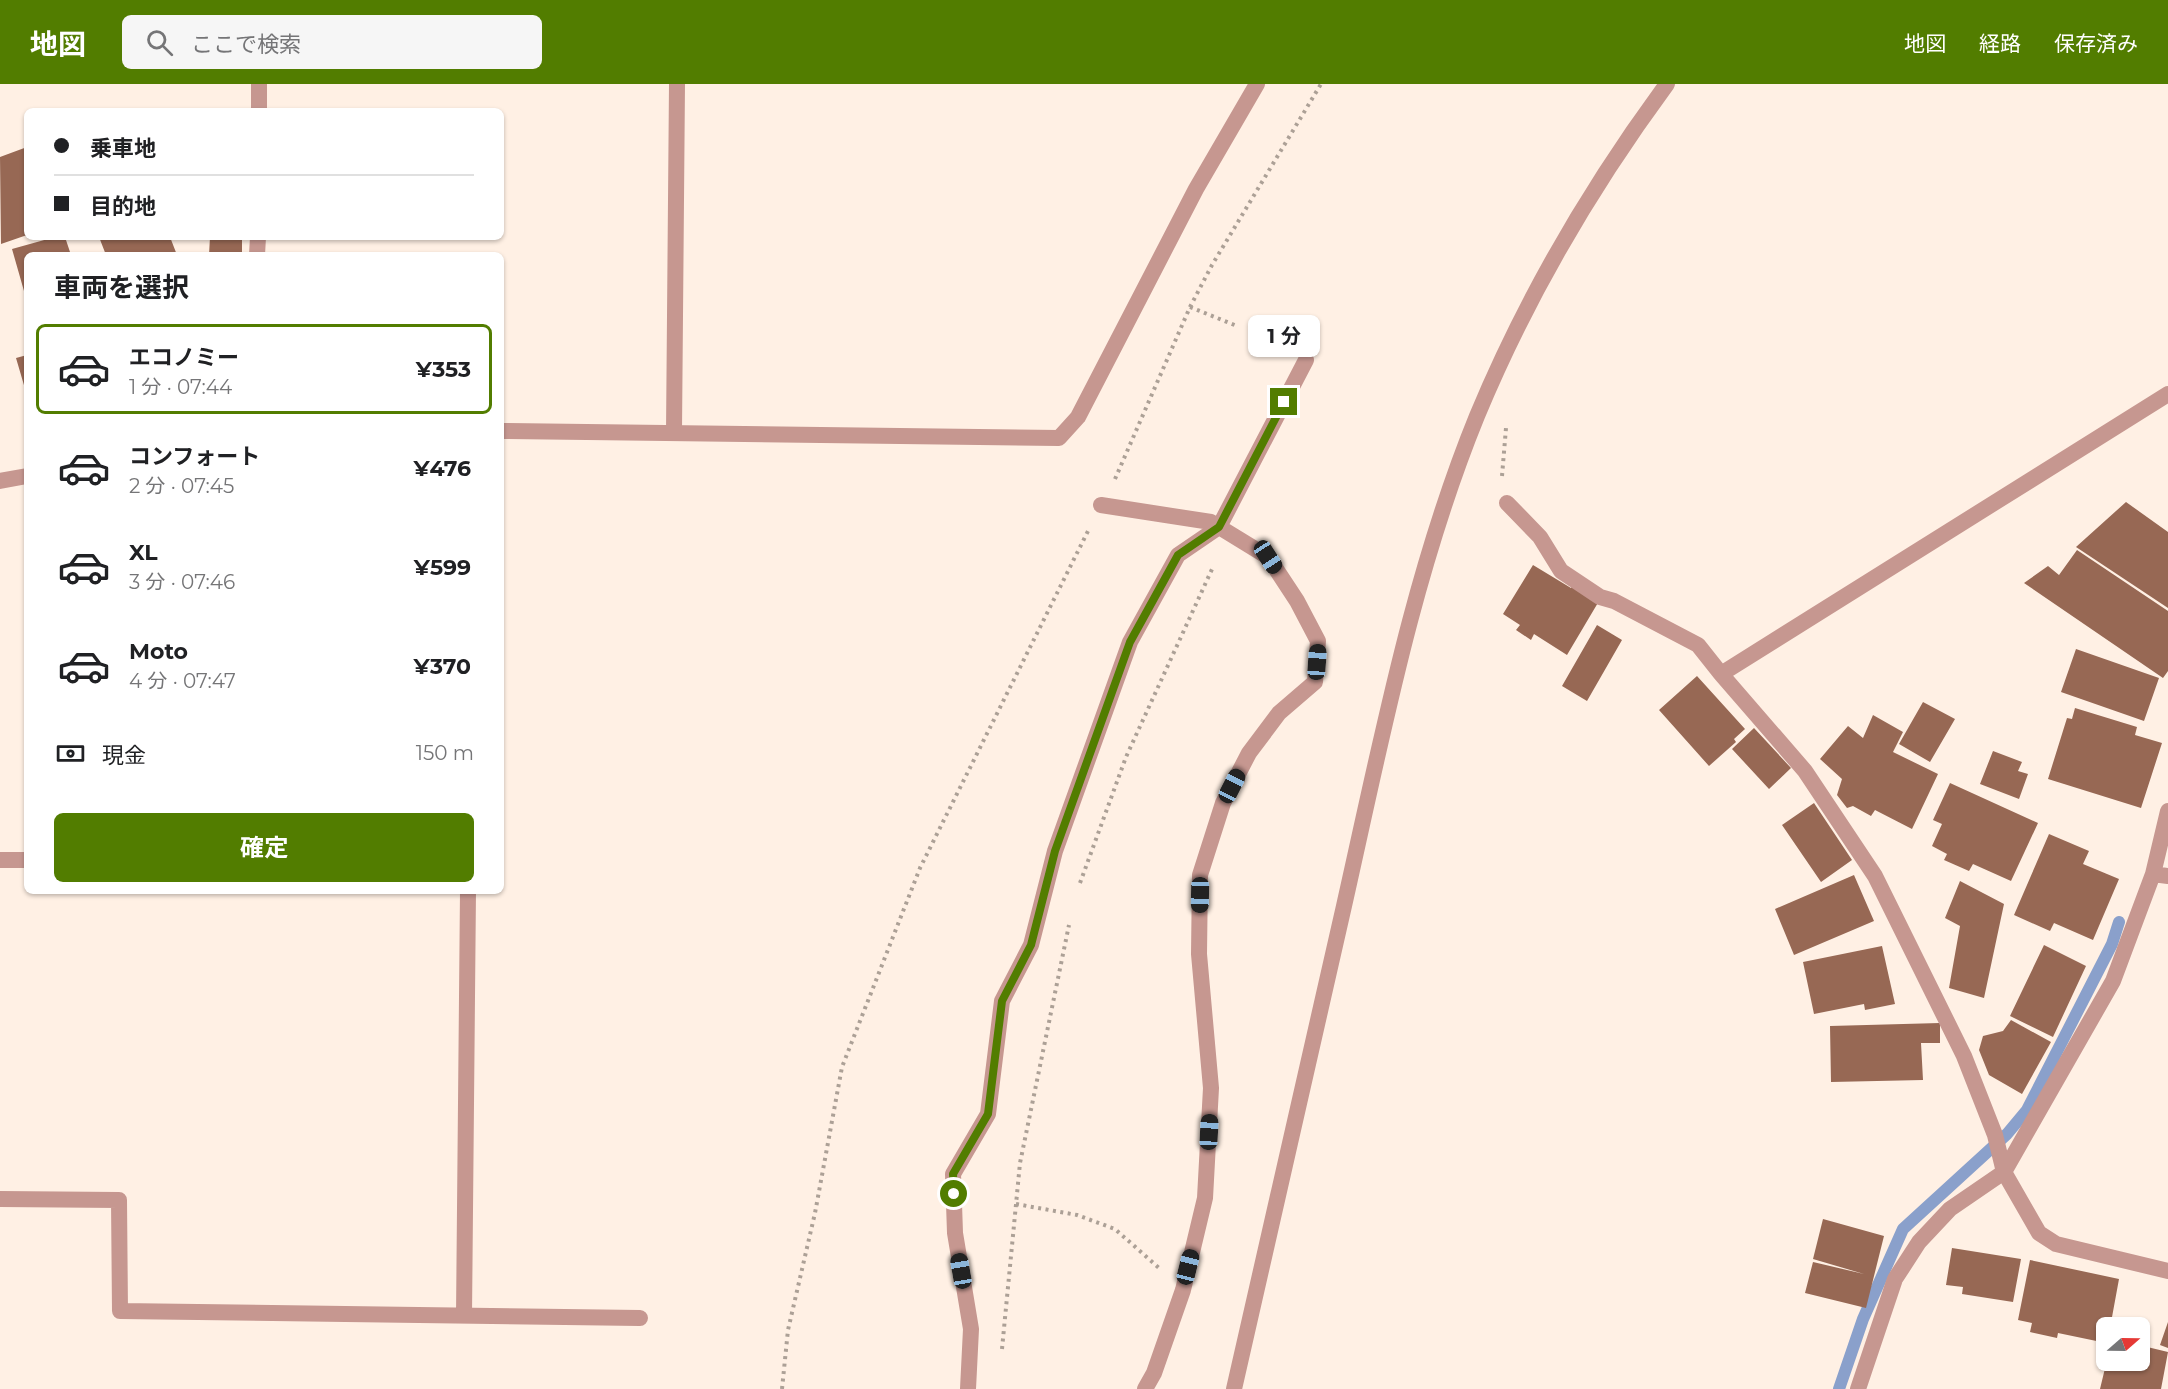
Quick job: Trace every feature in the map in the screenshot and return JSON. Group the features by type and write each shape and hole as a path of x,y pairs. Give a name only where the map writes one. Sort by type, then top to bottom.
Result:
{"street":[{"path":"259,84 259,108"},
{"path":"674,432 677,84"},
{"path":"504,431 1059,438 1078,417 1196,189 1257,84"},
{"path":"1234,1389 1399,662 1435,534 1477,417 1522,318 1596,185 1667,84"},
{"path":"968,1389 971,1329 955,1233 953,1174 988,1114 1002,1001 1031,945 1055,851 1130,642 1178,555 1224,530 1306,360"},
{"path":"1721,674 2168,394"},
{"path":"0,481 24,477"},
{"path":"1507,503 1540,537 1561,571 1600,597 1614,601 1698,645 1805,771 1875,876 1964,1056 1995,1135 2004,1172 2038,1233 2056,1244 2168,1271"},
{"path":"1101,505 1211,522 1268,557 1297,601 1318,641 1315,682 1279,713 1249,753 1223,803 1200,875 1199,954 1211,1088 1205,1198 1183,1290 1154,1373 1145,1389"},
{"path":"1858,1389 1895,1279 1919,1242 1950,1209 2004,1172 2113,981 2160,875 2168,811"},
{"path":"0,860 24,860"},
{"path":"464,1316 468,894"},
{"path":"0,1199 119,1200 120,1311 640,1318"}],"path":[{"path":"782,1389 788,1330 815,1213 842,1067 920,868 1101,505 1190,307 1212,265 1321,84"},
{"path":"1190,307 1237,326"},
{"path":"1506,428 1501,495 1507,503"},
{"path":"1079,885 1126,757 1224,530"},
{"path":"1001,1354 1020,1163 1070,919"},
{"path":"1016,1204 1077,1215 1114,1229 1183,1290"}],"building":[{"path":"24,148 24,236 1,244 0,157"},
{"path":"44,240 66,240 70,252 24,252 24,291 12,249"},
{"path":"100,240 171,240 176,252 105,252"},
{"path":"210,240 242,240 242,252 209,252"},
{"path":"24,356 24,385 16,358"},
{"path":"2126,502 2168,532 2168,608 2076,547"},
{"path":"2077,550 2168,611 2168,671 2163,678 2024,583 2048,566 2059,575"},
{"path":"1533,565 1571,588 1573,585 1599,601 1567,655 1534,634 1531,640 1516,630 1520,625 1503,614"},
{"path":"1597,625 1622,640 1587,701 1562,686"},
{"path":"2076,649 2159,678 2144,721 2061,692"},
{"path":"1697,676 1745,729 1734,739 1736,742 1709,766 1659,710"},
{"path":"1923,702 1955,719 1930,762 1899,744"},
{"path":"2075,708 2137,727 2135,735 2162,743 2141,808 2048,779 2067,718 2072,719"},
{"path":"1873,715 1903,732 1893,752 1938,774 1912,829 1875,810 1871,816 1853,806 1847,808 1837,795 1842,779 1820,759 1848,726 1863,738"},
{"path":"1754,728 1791,768 1769,789 1732,749"},
{"path":"1993,751 2022,762 2018,771 2028,774 2019,799 1980,784"},
{"path":"1950,783 2038,823 2011,881 1973,864 1969,871 1944,860 1947,854 1932,846 1942,824 1933,820"},
{"path":"1814,803 1852,860 1821,882 1782,825"},
{"path":"2049,834 2089,851 2083,864 2119,879 2093,940 2054,923 2050,931 2014,915"},
{"path":"1854,875 1874,921 1794,955 1775,909"},
{"path":"1960,881 2004,904 1984,998 1949,988 1960,926 1945,918"},
{"path":"2044,945 2086,966 2053,1037 2010,1016"},
{"path":"1882,946 1895,1004 1865,1010 1864,1004 1814,1014 1803,962"},
{"path":"2011,1020 2051,1042 2022,1094 1989,1075 1979,1050 1983,1036 2003,1031"},
{"path":"1940,1023 1940,1043 1921,1043 1923,1080 1831,1082 1830,1026"},
{"path":"1823,1219 1884,1236 1866,1308 1805,1293 1813,1262 1864,1274 1813,1259"},
{"path":"1952,1248 2021,1259 2013,1302 1962,1294 1963,1287 1946,1285"},
{"path":"2030,1260 2119,1279 2112,1317 2096,1317 2096,1341 2058,1333 2057,1338 2030,1332 2032,1323 2018,1320"},
{"path":"2168,1322 2168,1348 2160,1345"},
{"path":"2150,1348 2168,1352 2161,1389 2100,1389 2104,1371 2150,1371"}],"waterway":[{"path":"1839,1389 1863,1319 1903,1229 2007,1134 2027,1110 2112,944 2119,922"}],"route":[{"path":"954,1194 953,1174 988,1114 1002,1001 1031,945 1055,851 1130,642 1178,555 1219,527 1284,402"}]}
